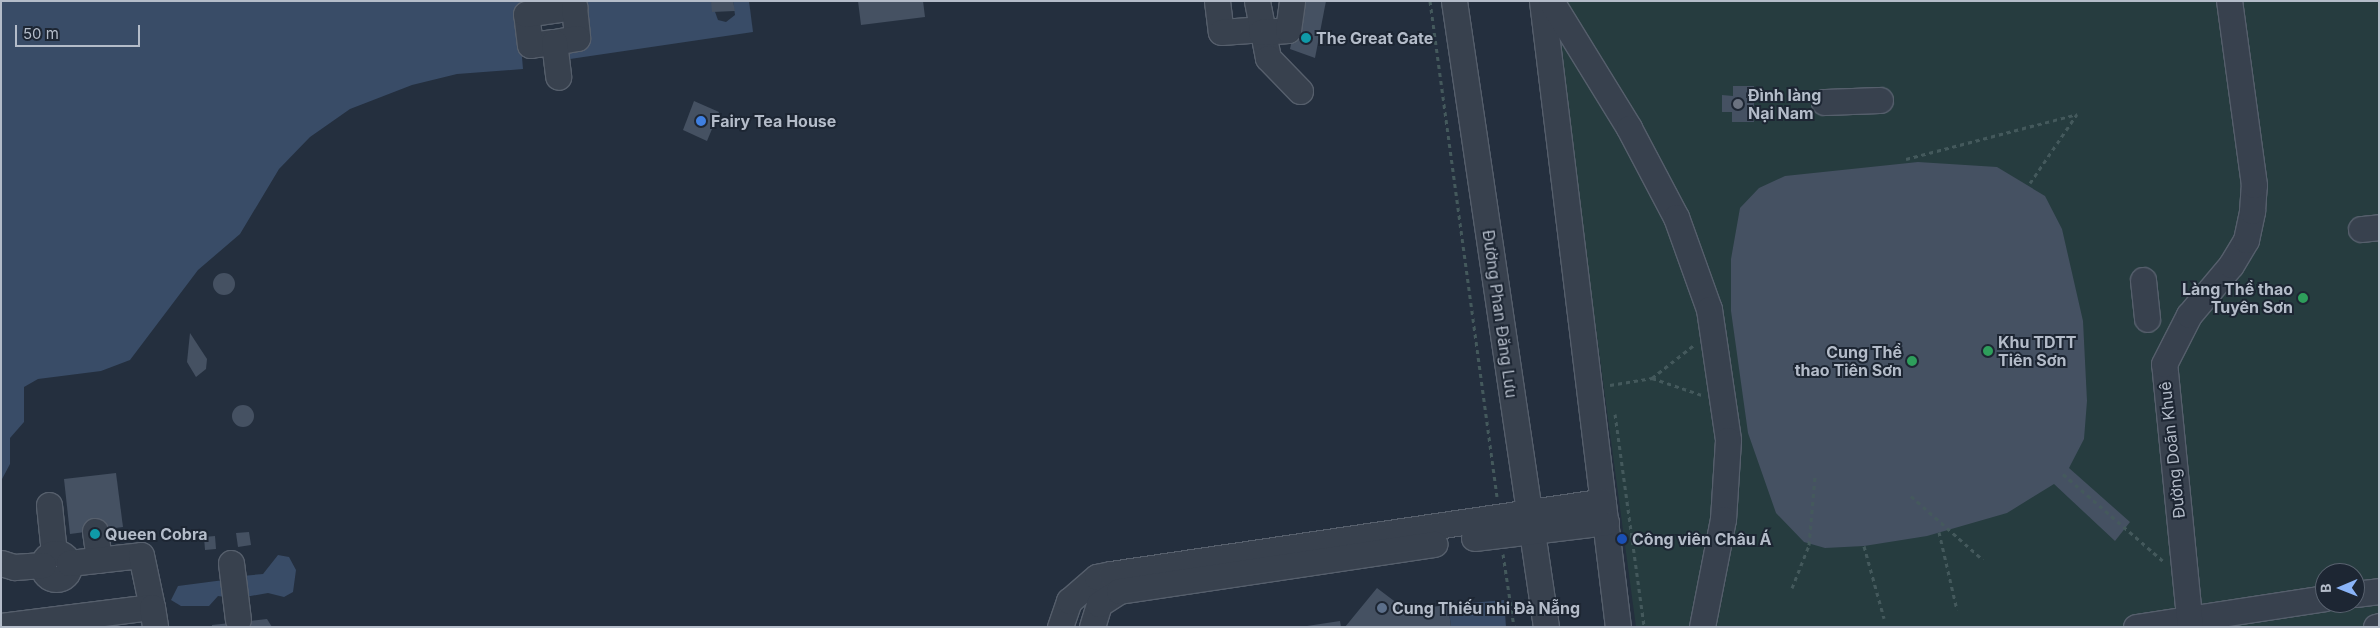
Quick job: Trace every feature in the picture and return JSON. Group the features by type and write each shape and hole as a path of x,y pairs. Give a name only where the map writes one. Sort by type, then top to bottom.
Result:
{"street":[{"path":"1217,1 1221,32 1288,30 1292,1"},
{"path":"1257,1 1261,30 1275,70 1300,91"},
{"name":"Đường Phan Đăng Lưu","path":"1454,1 1546,627"},
{"path":"1542,1 1618,627"},
{"path":"1551,1 1629,128 1676,217 1712,330 1728,440 1723,518 1711,596 1702,627"},
{"name":"Đường Doãn Khuê","path":"2190,622 2164,364 2189,315 2236,256 2246,240 2252,212 2254,184 2229,1"},
{"path":"554,42 558,77"},
{"path":"1824,102 1880,100"},
{"path":"2143,280 2148,319"},
{"path":"49,505 55,560"},
{"path":"1092,627 1100,604 1119,591 1530,521 1604,511"},
{"path":"1060,627 1069,602 1097,577 1500,517 1530,521"},
{"path":"95,531 99,560"},
{"path":"1,563 14,567 55,560 99,560 141,555 153,617 2,626"},
{"path":"231,563 237,613"},
{"path":"2365,593 2379,591"},
{"path":"2136,627 2190,622 2315,600"}],"path":[{"path":"1430,1 1500,517"},
{"path":"1906,159 2077,114 2030,183"},
{"path":"1652,378 1712,330"},
{"path":"1610,385 1652,378 1723,402"},
{"path":"2064,474 2167,564"},
{"path":"1792,588 1809,545 1815,477"},
{"path":"1912,496 1984,560"},
{"path":"1939,532 1957,610"},
{"path":"1502,545 1514,627"},
{"path":"1864,546 1884,618"}],"green space":[{"name":"Khu TDTT Tiên Sơn","path":"1552,1 2379,1 2379,627 1636,627"}],"water":[{"path":"1,1 569,1 518,9 523,69 457,74 412,85 350,109 310,137 279,169 240,234 198,270 130,360 101,371 38,379 24,387 24,422 10,438 10,464 1,481"},
{"path":"579,1 749,1 753,32 570,59 566,45"},
{"path":"278,555 289,557 296,570 293,592 284,597 268,593 245,597 242,576 263,574"},
{"path":"224,580 226,597 218,596 209,606 181,606 171,600 178,586"},
{"path":"1504,600 1506,627 1451,627 1448,605"}],"pier":[{"path":"711,1 733,1 735,15 726,22 718,20"}],"building":[{"path":"711,1 733,1 735,11 712,12"},
{"path":"858,1 923,1 925,17 861,25"},
{"name":"The Great Gate","path":"1300,1 1326,1 1315,58 1290,49"},
{"name":"Đình làng Nại Nam","path":"1733,86 1754,86 1754,122 1732,122 1732,112 1722,112 1722,95 1733,96"},
{"name":"Fairy Tea House","path":"694,101 719,112 707,141 683,130"},
{"name":"Cung Thể thao Tiên Sơn","path":"1918,162 1997,167 2045,196 2062,229 2083,321 2087,401 2084,439 2069,468 2130,522 2115,541 2054,484 2007,513 1927,536 1864,546 1825,548 1804,542 1776,513 1748,433 1731,311 1731,259 1740,208 1759,188 1785,176"},
{"path":"220,273 228,273 235,280 235,288 228,295 220,295 213,288 213,280"},
{"path":"190,333 207,359 206,369 196,377 187,362"},
{"path":"239,405 247,405 254,412 254,420 247,427 239,427 232,420 232,412"},
{"path":"116,473 123,527 70,534 64,479"},
{"path":"249,532 251,545 238,547 236,533"},
{"path":"215,536 216,549 205,550 204,537"},
{"name":"Cung Thiếu nhi Đà Nẵng","path":"1377,588 1406,610 1448,605 1451,627 1345,627"},
{"path":"267,619 272,627 212,627 212,625"},
{"path":"1340,621 1341,627 1307,627 1307,626"}],"place":[{"name":"The Great Gate","path":"1306,38"},
{"name":"Đình làng Nại Nam","path":"1738,104"},
{"name":"Fairy Tea House","path":"701,121"},
{"name":"Làng Thể thao Tuyên Sơn","path":"2303,298"},
{"name":"Khu TDTT Tiên Sơn","path":"1988,351"},
{"name":"Cung Thể thao Tiên Sơn","path":"1912,361"},
{"name":"Queen Cobra","path":"95,534"},
{"name":"Công viên Châu Á","path":"1622,539"},
{"name":"Cung Thiếu nhi Đà Nẵng","path":"1382,608"}]}
